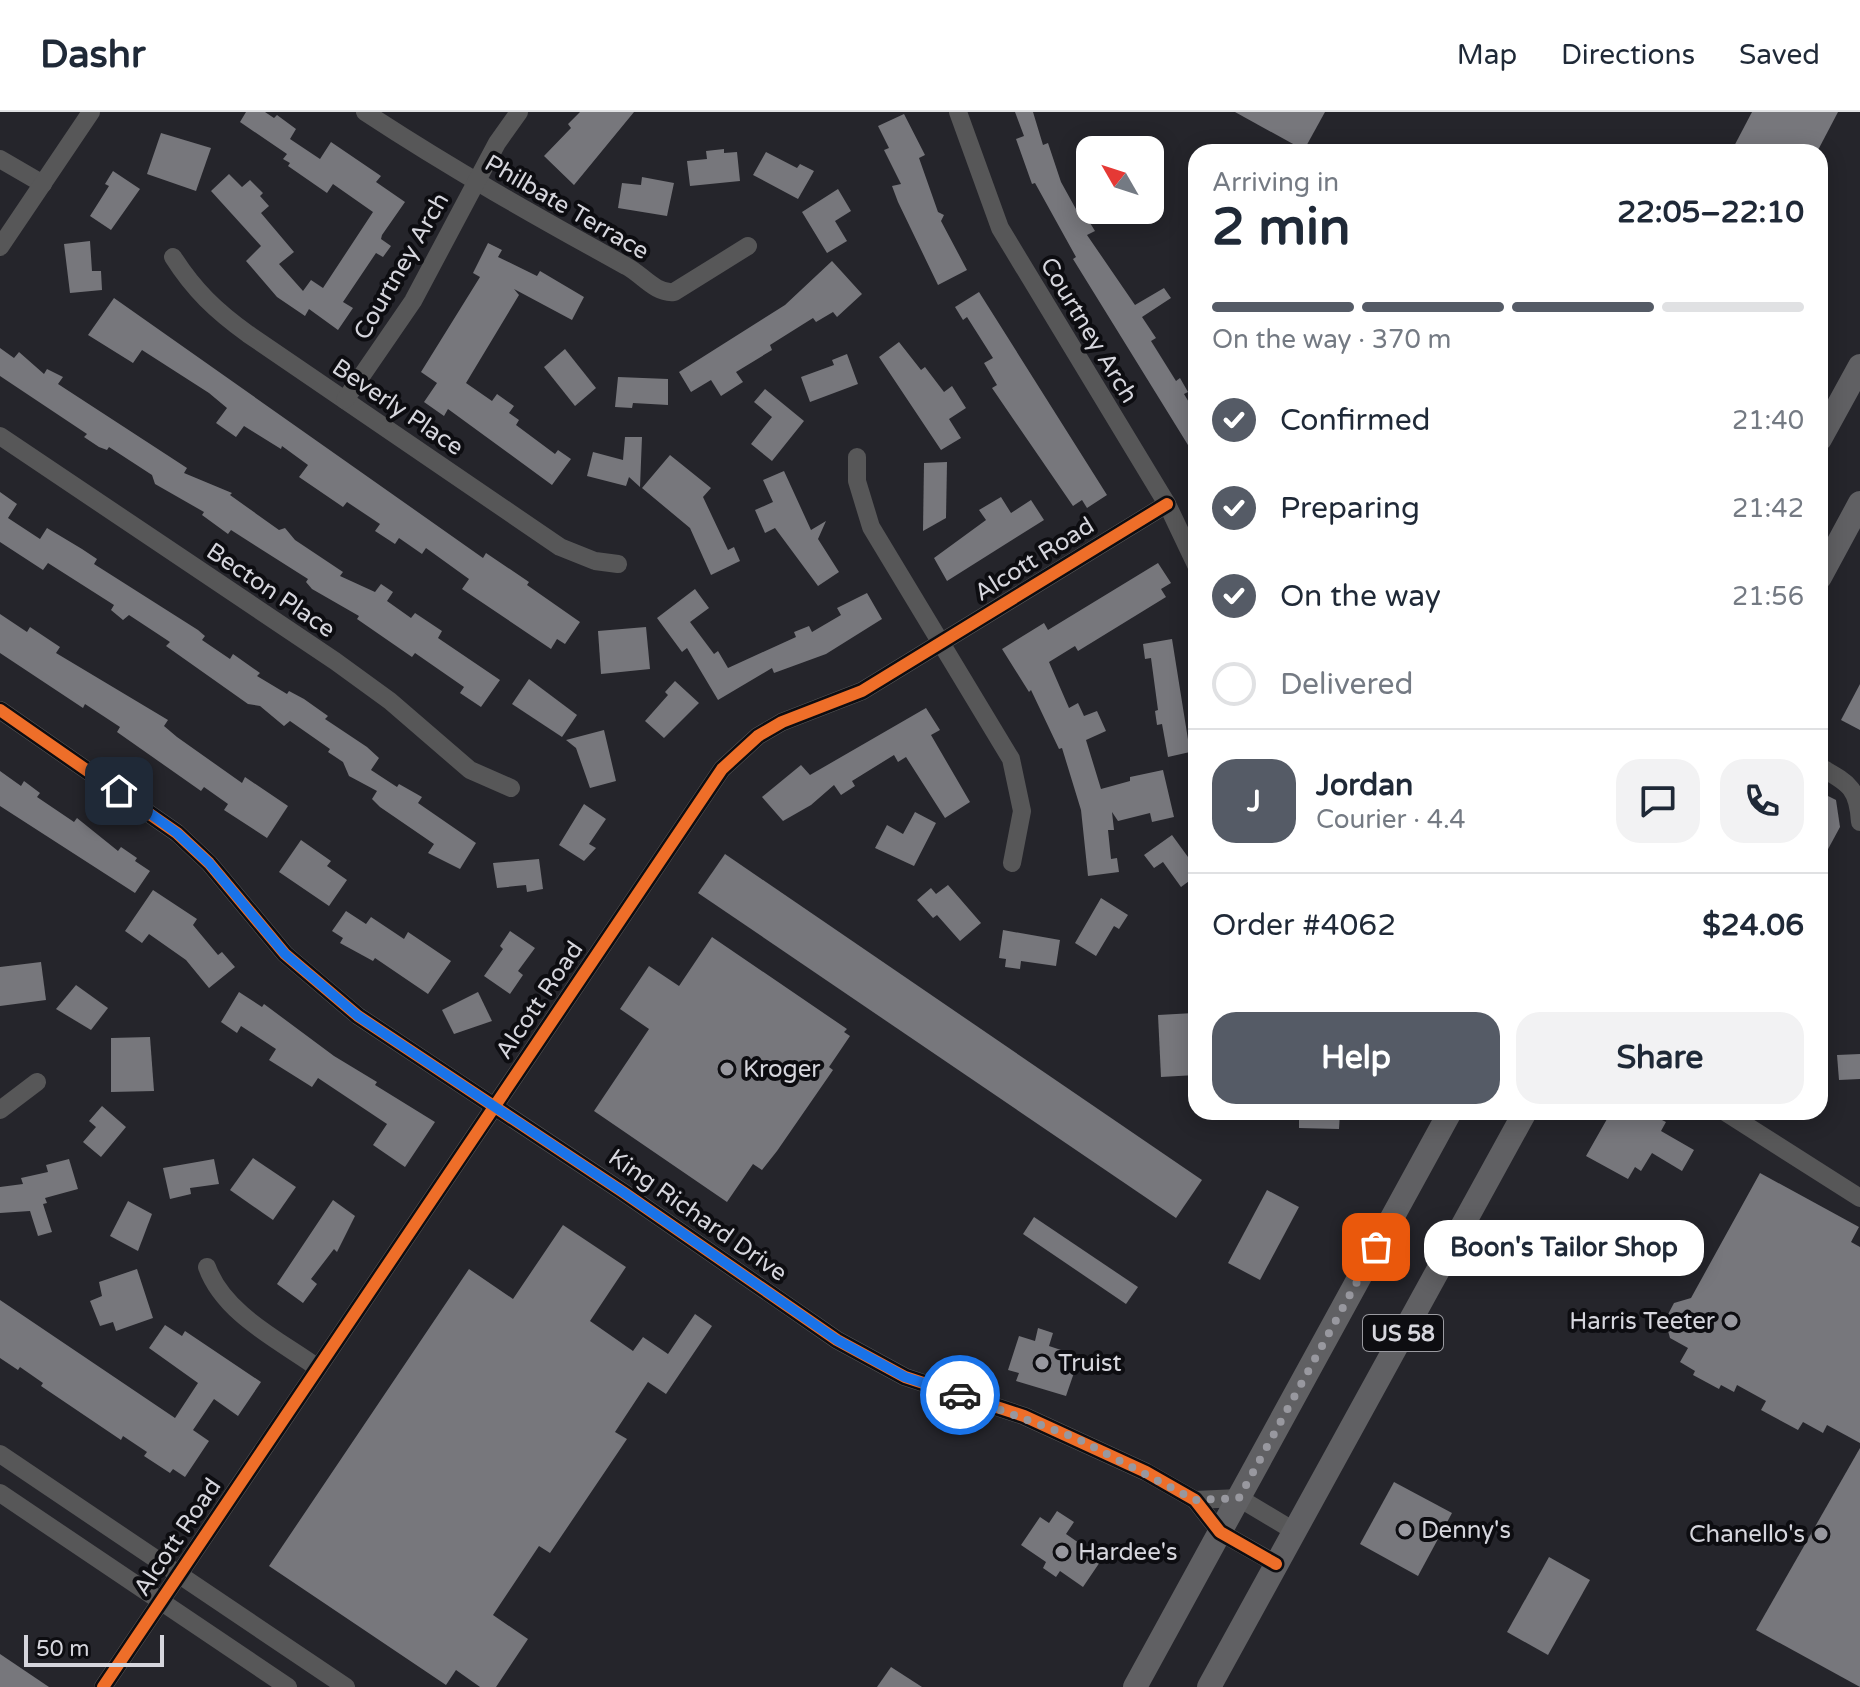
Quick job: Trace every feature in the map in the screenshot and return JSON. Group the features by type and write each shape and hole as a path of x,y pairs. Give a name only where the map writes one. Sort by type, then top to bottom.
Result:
{"main road":[{"path":"1828,424 1860,366"},
{"path":"1828,562 1860,503"},
{"name":"US 58","path":"1135,1687 1446,1120"},
{"name":"US 58","path":"1209,1687 1521,1120"}],"street":[{"path":"0,247 91,112"},
{"name":"Philbate Terrace","path":"365,112 476,184 631,268 668,293 748,246"},
{"name":"Courtney Arch","path":"345,400 413,301 519,112"},
{"name":"Courtney Arch","path":"958,112 1000,228 1167,504 1188,548"},
{"path":"0,159 43,184"},
{"name":"Beverly Place","path":"173,257 192,286 211,307 345,400 560,547 595,561 618,564"},
{"name":"Becton Place","path":"0,436 346,669 390,701 470,770 511,788"},
{"path":"857,457 859,493 871,527 1011,759 1022,811 1012,863"},
{"name":"Alcott Road","path":"103,1687 722,769 741,749 782,722 862,691 1167,504"},
{"name":"King Richard Drive","path":"0,710 177,833 209,863 304,973 358,1016 867,1358 905,1377 1024,1416 1076,1438 1195,1500 1220,1532"},
{"path":"1828,772 1846,782 1854,792 1860,822"},
{"path":"0,1110 37,1082"},
{"path":"1738,1120 1860,1198"},
{"path":"207,1267 220,1292 233,1307 318,1368"},
{"path":"0,1454 346,1687"},
{"path":"0,1493 288,1687"},
{"path":"1195,1500 1239,1498 1294,1531"},
{"path":"1220,1532 1276,1564"}],"building":[{"path":"246,112 265,112 274,118 277,115 296,129 290,139 320,159 331,142 381,176 376,182 405,202 382,235 381,239 391,246 383,257 376,253 343,302 353,308 338,330 309,309 305,316 277,297 246,261 261,246 211,191 229,174 242,187 250,180 263,193 260,196 269,206 261,213 294,252 279,264 303,291 311,280 323,288 373,212 333,184 327,193 288,166 290,163 283,159 287,154 240,122"},
{"path":"580,112 634,112 574,185 544,156 571,128 568,124"},
{"path":"1015,112 1033,112 1043,145 1048,143 1061,182 1076,209 1076,224 1091,224 1095,231 1087,235 1135,305 1164,288 1171,298 1142,317 1156,338 1151,341 1176,381 1180,378 1188,392 1184,394 1188,401 1188,445 1073,259 1076,257 1035,183 1032,184 1016,139 1024,136"},
{"path":"1235,112 1325,112 1307,144 1293,144"},
{"path":"1752,112 1838,112 1821,144 1735,144"},
{"path":"904,114 925,155 919,158 938,212 944,215 941,221 967,270 938,285 898,202 892,186 901,184 884,150 889,148 878,126"},
{"path":"161,133 211,148 196,191 147,174"},
{"path":"724,149 724,153 737,152 740,181 690,186 687,161 707,159 706,151"},
{"path":"766,152 797,168 800,164 814,171 798,199 753,175"},
{"path":"113,171 140,189 111,230 90,216 109,186 105,184"},
{"path":"642,177 674,183 667,216 618,208 622,183 641,185"},
{"path":"838,189 851,211 835,221 847,241 827,253 802,212"},
{"path":"90,241 92,271 101,271 102,290 70,293 64,244"},
{"path":"488,243 502,250 498,257 537,276 540,271 584,297 572,320 514,289 519,295 466,383 492,401 497,394 514,406 509,413 519,420 516,425 555,454 558,450 571,459 552,485 448,409 444,416 424,402 437,383 421,372 480,277 473,273"},
{"path":"832,261 862,294 837,317 833,312 816,322 813,318 770,345 772,350 736,372 743,382 721,396 711,380 691,392 679,372 785,305"},
{"path":"979,292 1107,495 1087,508 1082,500 1073,506 992,388 997,385 984,363 993,358 967,317 963,320 955,307"},
{"path":"114,298 483,558 486,553 529,582 527,585 580,622 565,644 557,639 551,649 462,589 469,579 426,548 422,554 399,538 395,544 375,531 380,524 347,502 343,507 299,477 308,465 282,446 281,449 244,426 236,437 216,423 227,408 209,393 142,350 133,363 88,335"},
{"path":"899,342 921,370 925,367 944,392 952,386 966,408 949,419 961,438 941,450 879,357"},
{"path":"0,348 14,358 19,352 44,374 47,369 63,377 58,384 187,468 184,473 232,493 230,495 279,530 285,528 295,540 343,572 340,576 375,592 381,584 393,592 387,601 411,618 415,613 442,631 438,638 500,680 481,707 460,693 464,687 415,653 412,657 357,619 359,616 312,589 306,582 308,579 231,530 228,534 202,515 204,512 155,484 152,475 109,447 107,450 99,447 84,437 87,434 0,376"},
{"path":"565,349 596,388 575,406 544,367"},
{"path":"847,354 858,384 810,402 801,377 834,365 832,360"},
{"path":"618,377 668,379 668,405 633,403 632,408 615,407"},
{"path":"765,389 804,421 772,461 751,444 772,417 754,402"},
{"path":"625,437 642,437 640,487 629,477 626,486 587,476 593,452 623,460"},
{"path":"670,455 711,488 703,497 728,550 734,547 740,561 711,575 690,528 642,488"},
{"path":"947,462 946,518 923,531 924,463"},
{"path":"784,471 811,530 826,521 818,539 839,572 818,586 775,528 765,533 755,510 773,502 763,480"},
{"path":"0,492 17,504 8,518 40,539 47,528 82,549 97,559 94,564 198,630 205,636 202,640 230,659 233,654 260,673 257,676 287,694 289,691 304,699 328,716 325,719 367,747 379,758 371,770 397,787 399,784 422,797 418,803 476,843 460,869 428,853 434,844 380,807 372,799 377,791 349,776 343,762 328,752 330,749 290,721 284,726 260,706 248,704 166,646 170,642 129,615 123,620 111,610 114,605 48,563 43,570 0,542"},
{"path":"1001,497 1011,513 1031,500 1044,520 947,581 934,558 986,520 979,510"},
{"path":"1158,563 1171,583 1161,589 1166,597 1078,651 1075,646 1049,662 1069,708 1078,703 1084,716 1097,711 1106,731 1086,740 1101,789 1130,781 1130,777 1163,770 1174,817 1152,822 1150,813 1118,821 1112,812 1114,830 1108,830 1111,859 1117,858 1119,872 1088,876 1081,810 1062,748 1059,749 1031,690 1029,692 1002,649 1044,623 1048,630"},
{"path":"695,589 709,608 690,622 714,654 718,651 728,668 796,637 794,632 809,626 812,632 841,615 837,608 867,593 882,619 826,654 774,673 772,668 718,700 687,648 682,652 657,618"},
{"path":"0,614 27,632 30,627 60,647 56,653 168,720 164,726 242,783 245,777 288,806 267,838 224,810 228,804 204,787 201,791 117,732 120,727 85,704 83,708 0,653"},
{"path":"646,627 650,669 601,674 598,631"},
{"path":"1172,639 1188,752 1168,757 1162,724 1157,725 1151,658 1145,659 1143,644"},
{"path":"529,679 577,715 562,737 512,704"},
{"path":"675,681 699,703 664,738 645,721 668,695 665,692"},
{"path":"1860,684 1860,730 1841,720"},
{"path":"926,708 940,730 931,735 970,802 945,818 906,757 898,762 894,755 852,781 855,786 841,795 834,785 811,805 783,821 762,797 801,765 810,775"},
{"path":"604,730 616,781 590,788 576,748 566,740"},
{"path":"0,771 21,786 24,781 40,793 37,797 74,822 77,818 118,851 121,847 137,858 135,861 150,871 135,893 0,806"},
{"path":"1828,796 1836,800 1840,827 1828,849"},
{"path":"584,804 606,819 589,844 596,848 584,861 559,845"},
{"path":"915,812 936,823 914,866 875,848 887,825 903,834"},
{"path":"1172,835 1188,857 1188,882 1181,887 1163,862 1154,868 1144,855"},
{"path":"301,840 331,861 327,866 347,880 329,906 279,872"},
{"path":"725,854 1202,1180 1176,1218 698,893"},
{"path":"539,859 543,889 527,892 526,885 497,888 493,863"},
{"path":"948,885 981,923 960,941 937,915 933,918 917,900 931,888 936,894"},
{"path":"153,890 197,919 193,925 218,955 222,952 235,967 209,988 186,960 149,934 142,943 125,931"},
{"path":"1101,898 1128,915 1119,929 1114,926 1096,956 1075,943"},
{"path":"346,911 366,924 371,917 404,939 408,932 451,961 428,994 375,958 373,961 340,943 343,938 332,931"},
{"path":"1003,930 1060,940 1056,966 1021,961 1020,969 1005,967 1006,959 999,958"},
{"path":"510,931 535,948 518,971 523,975 510,994 484,976 503,949 500,946"},
{"name":"Kroger","path":"712,937 847,1029 844,1032 850,1036 829,1067 833,1070 777,1151 762,1170 753,1164 727,1202 594,1111 649,1029 620,1009 649,966 679,986"},
{"path":"41,962 46,1000 0,1006 0,967"},
{"path":"76,985 108,1008 91,1030 56,1009"},
{"path":"239,992 262,1007 264,1004 334,1056 377,1082 375,1085 435,1122 405,1167 373,1145 387,1124 318,1078 312,1087 269,1060 276,1049 241,1026 237,1033 221,1022"},
{"path":"478,992 492,1021 454,1034 442,1010"},
{"path":"1188,1013 1188,1075 1161,1077 1158,1015"},
{"path":"150,1037 154,1091 111,1092 111,1038"},
{"path":"1860,1054 1860,1079 1839,1080 1837,1055"},
{"path":"102,1106 126,1127 101,1157 83,1142 96,1127 89,1121"},
{"path":"1299,1120 1340,1120 1339,1129 1299,1128"},
{"path":"1606,1120 1662,1120 1666,1122 1661,1131 1694,1150 1682,1171 1652,1153 1641,1171 1635,1167 1628,1179 1586,1156"},
{"path":"253,1158 296,1187 273,1220 230,1190"},
{"path":"69,1159 78,1189 45,1198 47,1203 43,1204 52,1232 38,1236 30,1211 0,1213 0,1187 23,1184 21,1178 48,1172 46,1165"},
{"path":"214,1159 219,1184 190,1188 191,1194 170,1199 163,1168"},
{"path":"1760,1173 1859,1227 1851,1242 1860,1247 1860,1443 1827,1425 1823,1433 1803,1422 1798,1430 1761,1410 1766,1401 1737,1385 1734,1392 1721,1385 1719,1389 1693,1375 1695,1371 1680,1362 1688,1348 1670,1338 1665,1320 1674,1303 1691,1298"},
{"path":"1267,1190 1299,1207 1260,1280 1228,1263"},
{"path":"333,1200 355,1216 337,1252 334,1249 311,1279 317,1284 303,1303 277,1284"},
{"path":"128,1201 152,1214 138,1251 110,1236"},
{"path":"1034,1217 1138,1287 1126,1304 1023,1234"},
{"path":"563,1225 626,1267 590,1321 633,1351 643,1337 668,1354 695,1314 712,1326 666,1394 648,1382 615,1432 627,1439 550,1553 539,1546 493,1615 528,1639 496,1687 480,1687 456,1670 446,1685 269,1566 469,1269 513,1299"},
{"path":"137,1269 153,1318 116,1331 113,1322 100,1326 90,1301 102,1296 99,1282"},
{"path":"0,1300 175,1418 198,1383 149,1348 165,1325 182,1336 185,1331 261,1382 238,1416 214,1399 193,1430 209,1441 185,1477 173,1469 170,1473 144,1456 147,1452 123,1436 121,1440 41,1386 43,1383 20,1367 18,1370 0,1358"},
{"name":"Truist","path":"1038,1328 1053,1333 1049,1346 1073,1354 1070,1362 1077,1364 1066,1396 1016,1381 1019,1373 1008,1370 1019,1336 1035,1341"},
{"path":"1860,1448 1860,1687 1756,1630"},
{"name":"Denny's","path":"1394,1482 1452,1513 1418,1576 1360,1544"},
{"name":"Hardee's","path":"1057,1511 1074,1522 1066,1534 1102,1559 1083,1587 1060,1571 1056,1577 1043,1568 1046,1562 1021,1545 1040,1517 1049,1523"},
{"path":"1549,1557 1590,1580 1548,1655 1507,1632"},
{"path":"0,1654 49,1687 0,1687"},
{"path":"891,1667 922,1687 877,1687"}],"cycle path":[{"path":"103,1687 722,769 758,736 782,722 862,691 1167,504"},
{"path":"0,710 177,833 209,863 285,954 358,1016 623,1192 837,1340 905,1377 1024,1416 1146,1472 1195,1500 1220,1532 1276,1564"}],"way so far":[{"path":"960,1395 1024,1416 1076,1438 1195,1500 1239,1498 1376,1247"}],"place":[{"name":"Kroger","path":"727,1069"},
{"name":"Boon's Tailor Shop","path":"1376,1247"},
{"name":"Harris Teeter","path":"1731,1321"},
{"name":"Truist","path":"1042,1363"},
{"name":"Denny's","path":"1405,1530"},
{"name":"Chanello's","path":"1821,1534"},
{"name":"Hardee's","path":"1062,1552"}],"route":[{"path":"119,791 177,833 209,863 285,954 358,1016 623,1192 837,1340 905,1377 960,1395"}]}
